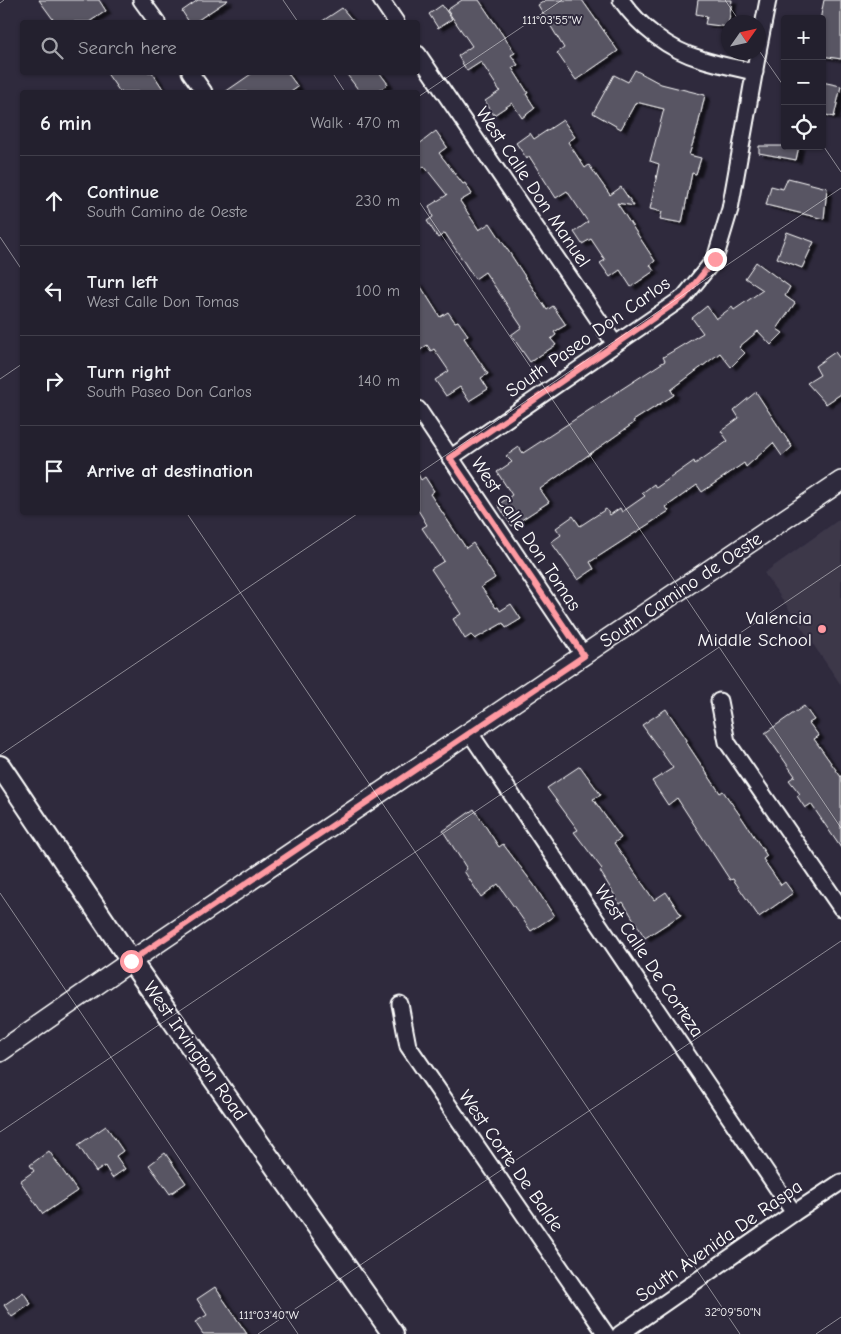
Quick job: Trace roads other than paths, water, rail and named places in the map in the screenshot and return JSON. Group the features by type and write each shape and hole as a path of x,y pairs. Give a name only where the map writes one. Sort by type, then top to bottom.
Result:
{"main road":[{"name":"West Irvington Road","path":"0,766 131,961 393,1334"}],"street":[{"path":"141,0 155,20"},
{"path":"381,0 395,20"},
{"path":"621,0 630,13 663,43 700,59 754,72"},
{"name":"South Paseo Don Carlos","path":"765,15 768,0"},
{"name":"West Calle Don Manuel","path":"420,57 615,344"},
{"name":"South Paseo Don Carlos","path":"450,458 684,297 715,259 730,208 756,60"},
{"path":"192,75 203,90"},
{"name":"West Calle Don Tomas","path":"420,412 584,656"},
{"name":"South Camino de Oeste","path":"0,1052 131,961 841,481"},
{"path":"719,702 727,742 841,908"},
{"name":"West Calle De Corteza","path":"470,733 794,1213"},
{"name":"West Corte De Balde","path":"400,1004 408,1046 606,1334"},
{"name":"South Avenida De Raspa","path":"620,1334 841,1182"}],"place":[{"name":"Valencia Middle School","path":"822,629"}]}
